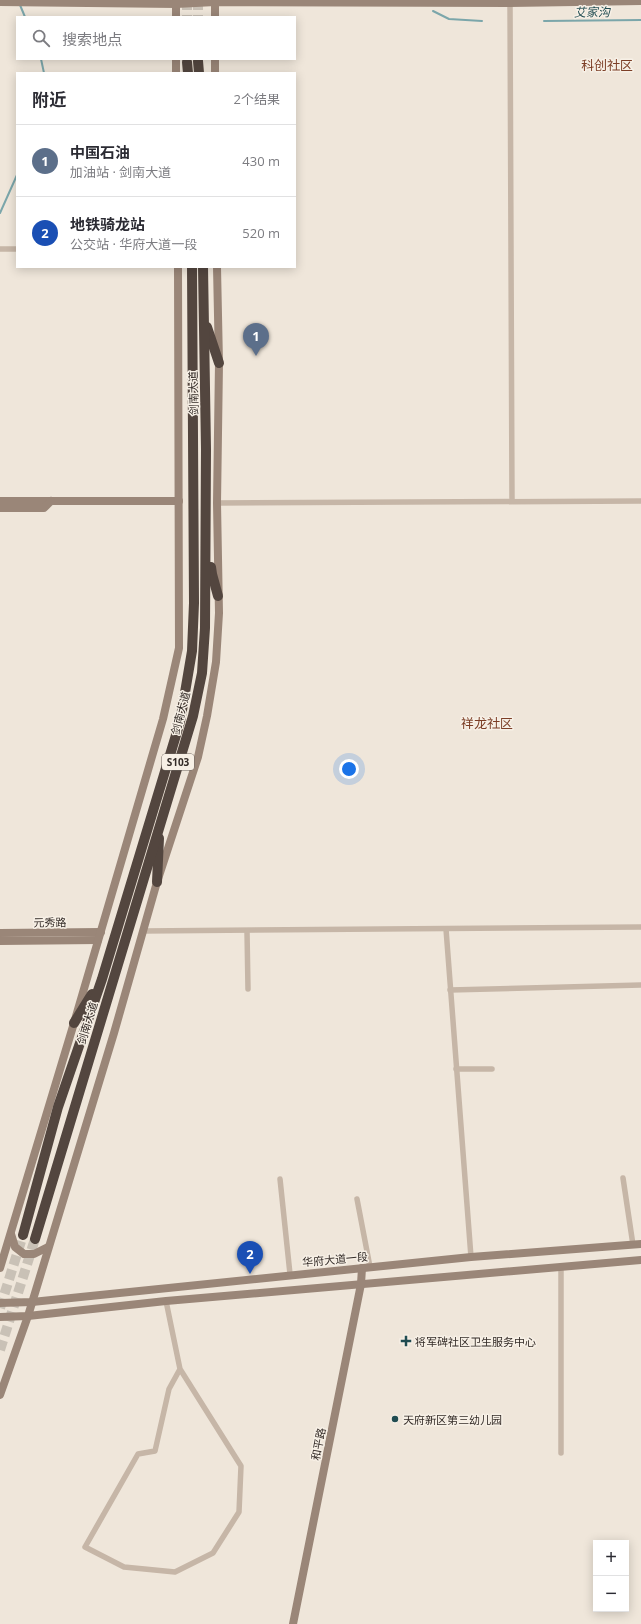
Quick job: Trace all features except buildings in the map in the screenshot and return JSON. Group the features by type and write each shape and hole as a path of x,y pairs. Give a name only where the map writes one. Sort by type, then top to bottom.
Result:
{"highway":[{"path":"198,61 199,72"},
{"path":"179,64 187,72"},
{"name":"剑南大道","path":"23,1235 58,1107 102,979 180,722 192,650 194,603 192,268"},
{"name":"剑南大道","path":"36,1239 192,716 202,673 205,628 206,493 202,268"},
{"path":"204,316 219,363"},
{"path":"206,493 211,535 212,574 218,596"},
{"path":"157,882 161,819"},
{"path":"74,1024 102,979"}],"main road":[{"path":"215,1 215,16"},
{"path":"0,2 641,1"},
{"path":"176,2 176,16"},
{"path":"0,1268 74,1024 163,719 179,648 178,268"},
{"path":"1,1390 28,1316 114,1033 157,882 198,758 207,716 216,656 219,613 217,503 219,363 217,268"},
{"path":"0,501 179,501"},
{"path":"0,508 44,508 51,501"},
{"name":"元秀路","path":"0,934 99,936"},
{"name":"元秀路","path":"0,941 99,936"},
{"path":"11,1234 16,1247 24,1254 34,1254 48,1247"},
{"name":"华府大道一段","path":"0,1303 32,1302 290,1274 471,1257 637,1244"},
{"path":"0,1318 166,1301 641,1260"},
{"name":"和平路","path":"293,1624 361,1284 366,1267"}],"street":[{"path":"510,2 512,501"},
{"path":"1,249 16,249"},
{"path":"217,503 641,501"},
{"path":"143,931 641,928"},
{"path":"446,929 471,1257"},
{"path":"247,930 248,989"},
{"path":"450,990 641,985"},
{"path":"456,1069 492,1069"},
{"path":"623,1178 637,1244"},
{"path":"280,1179 290,1274"},
{"path":"357,1199 366,1267"},
{"path":"561,1266 561,1453"},
{"path":"166,1301 180,1369 241,1466 239,1512 213,1553 175,1572 124,1567 85,1547 138,1454 155,1451 169,1389 180,1369"}],"waterway":[{"path":"20,5 25,16"},
{"name":"艾家沟","path":"433,11 449,19 482,21"},
{"name":"艾家沟","path":"544,21 641,20"},
{"path":"41,60 44,72"},
{"path":"0,213 16,177"}],"tunnel":[{"path":"187,0 187,16"},
{"path":"198,0 198,16"},
{"path":"0,1308 23,1235"},
{"path":"0,1350 35,1239"}],"place":[{"name":"中国石油","path":"256,356"},
{"name":"地铁骑龙站","path":"250,1274"},
{"name":"将军碑社区卫生服务中心","path":"406,1341"},
{"name":"天府新区第三幼儿园","path":"395,1419"}],"district":[{"name":"科创社区","path":"607,65"},
{"name":"祥龙社区","path":"487,723"}]}
